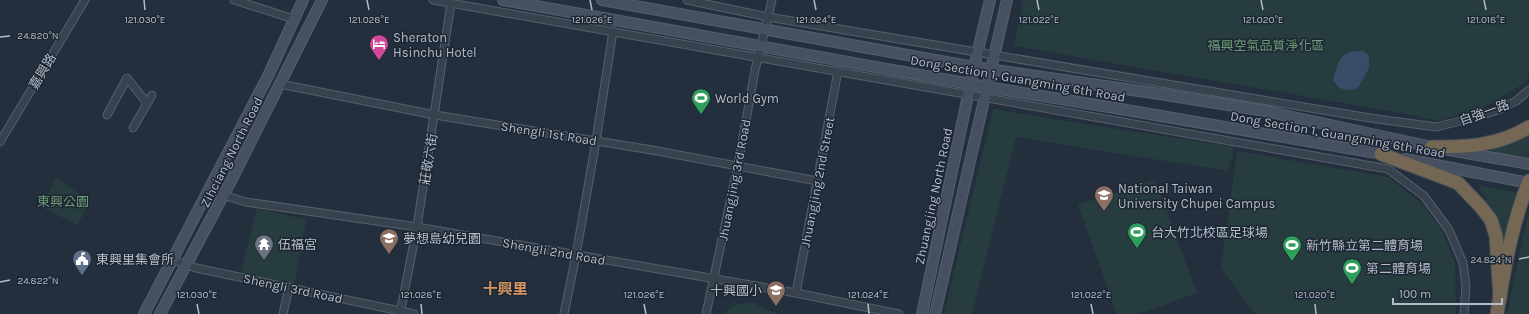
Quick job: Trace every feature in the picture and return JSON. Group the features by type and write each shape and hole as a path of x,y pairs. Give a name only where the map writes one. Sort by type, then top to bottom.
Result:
{"highway":[{"path":"1432,147 1474,146 1516,135 1529,127"},
{"path":"1381,154 1458,183 1481,207 1491,220 1496,236 1500,298"},
{"path":"1498,314 1511,240 1519,209 1529,182"}],"main road":[{"name":"Zihciang North Road","path":"144,314 268,76 304,0"},
{"name":"Zihciang North Road","path":"160,314 187,265 322,0"},
{"name":"Dong Section 1, Guangming 6th Road","path":"503,0 987,87 1381,154 1529,182"},
{"name":"Dong Section 1, Guangming 6th Road","path":"602,0 974,67 1265,111 1432,147 1529,164"},
{"name":"Zhuangjing North Road","path":"922,314 970,84 990,0"},
{"name":"Zhuangjing North Road","path":"935,314 1007,0"}],"street":[{"name":"嘉興路","path":"0,142 85,0"},
{"path":"234,0 294,19"},
{"name":"Dong Section 1, Guangming 6th Road","path":"433,0 1388,168 1424,196 1449,230 1463,263 1466,286 1464,314"},
{"name":"Dong Section 1, Guangming 6th Road","path":"687,0 768,17 1370,118 1436,127"},
{"name":"Jhuangjing 3rd Road","path":"706,314 738,165 755,70 772,0"},
{"name":"莊敬六街","path":"401,313 417,227 451,3"},
{"path":"564,314 596,141 613,31"},
{"name":"Jhuangjing 2nd Street","path":"796,293 838,71"},
{"path":"107,115 127,78 147,103"},
{"name":"Shengli 1st Road","path":"280,84 435,115 738,165 817,181"},
{"name":"自強一路","path":"1436,127 1498,110 1516,101 1529,90"},
{"path":"133,128 152,95"},
{"path":"1244,96 1265,111"},
{"name":"Shengli 2nd Road","path":"209,188 223,195 246,202 417,227 713,278 899,314"},
{"name":"Shengli 3rd Road","path":"173,260 187,265 401,313 414,314"},
{"path":"283,314 288,287"}],"green space":[{"name":"福興空氣品質淨化區","path":"1023,0 1529,0 1529,76 1525,83 1483,108 1437,121 1407,114 1014,46"},
{"path":"993,109 1234,147 1228,171 1016,137 972,314 944,314"},
{"path":"1529,134 1529,157 1486,153"},
{"path":"1237,151 1388,177 1425,206 1443,233 1455,262 1456,314 1255,314 1221,268"},
{"name":"東興公園","path":"56,178 91,202 77,225 42,207"},
{"name":"台大竹北校區足球場","path":"1155,179 1197,293 1139,314 1117,314 1078,205"},
{"path":"1478,185 1516,193 1506,249 1491,208"},
{"path":"257,208 306,220 294,286 241,273"},
{"path":"1529,208 1529,314 1507,314"},
{"path":"750,302 776,312 776,314 725,314 732,306"}],"water":[{"path":"1354,51 1363,51 1369,55 1369,68 1359,86 1355,89 1348,90 1339,88 1333,80 1339,61 1345,54"}],"place":[{"name":"Sheraton Hsinchu Hotel","path":"379,61"},
{"name":"World Gym","path":"701,115"},
{"name":"National Taiwan University Chupei Campus","path":"1104,212"},
{"name":"台大竹北校區足球場","path":"1137,249"},
{"name":"夢想島幼兒園","path":"389,255"},
{"name":"伍福宮","path":"264,261"},
{"name":"新竹縣立第二體育場","path":"1292,262"},
{"name":"東興里集會所","path":"82,276"},
{"name":"第二體育場","path":"1352,285"},
{"name":"十興國小","path":"776,307"}],"district":[{"name":"十興里","path":"505,289"}]}
